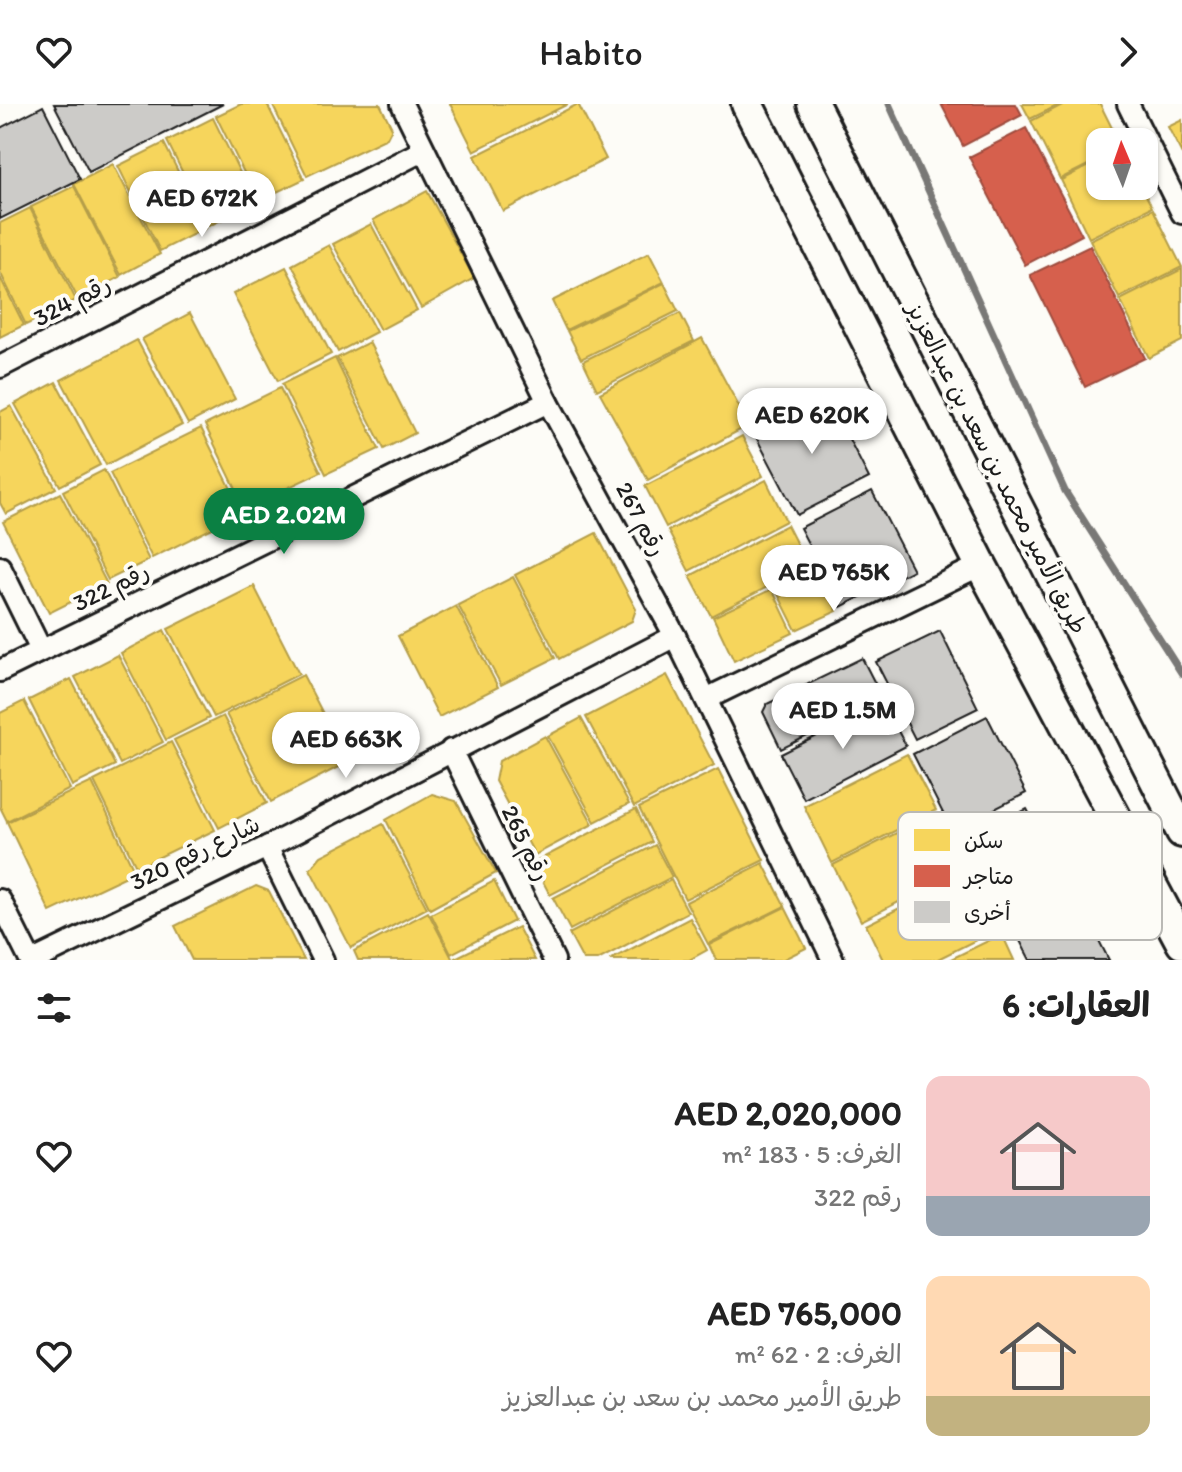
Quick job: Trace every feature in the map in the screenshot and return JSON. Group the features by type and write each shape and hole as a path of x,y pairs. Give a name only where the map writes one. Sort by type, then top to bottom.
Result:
{"main road":[{"path":"747,104 981,565 1112,812"},
{"name":"طريق الأمير محمد بن سعد بن عبدالعزيز","path":"813,104 1182,832"},
{"path":"1162,905 1182,943"}],"street":[{"name":"رقم 267","path":"402,104 548,402 675,636 833,960"},
{"path":"1135,106 1182,213"},
{"name":"رقم 324","path":"0,367 424,150"},
{"name":"رقم 322","path":"0,671 548,402"},
{"path":"706,699 981,565"},
{"path":"0,567 41,650"},
{"name":"شارع رقم 320","path":"32,960 267,847 675,636"},
{"name":"رقم 265","path":"451,750 554,960"},
{"path":"267,847 323,960"},
{"path":"0,900 32,960"}],"building: سكن":[{"path":"241,104 267,104 304,179 258,201 216,116"},
{"path":"272,104 380,104 392,128 387,138 307,176"},
{"path":"450,104 568,104 474,151"},
{"path":"578,104 606,159 503,211 475,156"},
{"path":"1022,104 1061,104 1030,119"},
{"path":"1064,104 1100,104 1112,128 1086,128 1086,166 1060,179 1031,121"},
{"path":"213,118 255,203 209,226 167,141"},
{"path":"1182,120 1182,154 1168,127"},
{"path":"164,143 206,228 160,251 118,166"},
{"path":"113,164 160,254 121,275 74,184"},
{"path":"1086,167 1086,200 1148,200 1152,207 1089,238 1061,180"},
{"path":"74,186 120,277 78,299 31,207"},
{"path":"427,191 474,278 421,308 373,220"},
{"path":"30,208 76,300 26,325 0,272 0,223"},
{"path":"1153,209 1182,267 1119,298 1090,240"},
{"path":"371,224 417,310 380,330 333,244"},
{"path":"329,245 376,332 338,352 292,265"},
{"path":"649,253 664,282 566,330 552,301"},
{"path":"286,267 331,354 278,381 233,294"},
{"path":"1182,269 1182,341 1149,358 1120,300"},
{"path":"0,277 24,325 0,337"},
{"path":"664,283 678,311 581,359 567,331"},
{"path":"190,313 235,399 188,424 142,339"},
{"path":"680,313 694,341 597,390 583,361"},
{"path":"702,338 749,425 648,480 600,393"},
{"path":"137,340 182,425 106,465 61,380"},
{"path":"369,342 415,433 384,449 337,358"},
{"path":"335,358 379,449 326,474 282,384"},
{"path":"56,382 100,465 60,486 15,404"},
{"path":"280,388 321,472 245,508 205,425"},
{"path":"11,406 56,488 6,514 0,503 0,412"},
{"path":"201,428 243,513 152,558 110,473"},
{"path":"742,436 763,476 666,527 645,486"},
{"path":"104,470 149,560 108,580 63,491"},
{"path":"766,480 786,521 689,571 668,531"},
{"path":"60,493 107,584 49,613 3,522"},
{"path":"787,525 808,566 711,616 690,576"},
{"path":"596,533 636,609 632,621 559,659 515,575"},
{"path":"815,566 837,611 796,630 774,586"},
{"path":"513,577 555,658 501,685 458,605"},
{"path":"254,586 299,674 214,717 168,629"},
{"path":"772,589 793,633 734,661 713,617"},
{"path":"456,606 498,687 439,717 398,636"},
{"path":"164,630 209,718 166,740 121,653"},
{"path":"118,655 163,742 120,764 75,677"},
{"path":"303,675 348,762 271,802 226,714"},
{"path":"667,675 714,765 634,807 586,717"},
{"path":"71,679 115,765 72,786 29,700"},
{"path":"24,701 70,789 7,821 0,807 0,713"},
{"path":"223,716 267,803 219,828 174,740"},
{"path":"581,718 629,804 595,822 548,736"},
{"path":"545,736 593,824 535,855 495,781 499,761"},
{"path":"171,742 215,830 137,868 94,781"},
{"path":"907,754 936,810 898,812 898,829 832,863 804,806"},
{"path":"718,769 764,860 685,899 639,808"},
{"path":"92,782 135,872 50,912 7,822"},
{"path":"432,794 456,801 496,873 430,909 386,820"},
{"path":"636,809 652,842 550,895 533,863"},
{"path":"383,824 427,908 351,948 310,869 321,856"},
{"path":"898,832 898,902 861,921 833,865"},
{"path":"655,845 672,877 570,930 553,898"},
{"path":"763,863 785,906 708,944 686,902"},
{"path":"671,880 688,912 598,960 583,960 569,934"},
{"path":"494,881 514,921 451,954 431,914"},
{"path":"256,886 269,891 304,960 192,960 175,926"},
{"path":"785,907 806,948 782,960 716,960 709,945"},
{"path":"898,909 898,940 976,940 936,960 883,960 866,925"},
{"path":"428,912 453,960 358,960 354,951"},
{"path":"690,918 707,950 689,960 610,960"},
{"path":"518,927 535,960 456,960 455,958"},
{"path":"990,940 1005,940 1014,960 949,960"}],"building: متاجر":[{"path":"941,104 1016,104 1022,115 963,146"},
{"path":"1026,128 1082,235 1025,265 969,157"},
{"path":"1090,246 1145,358 1085,387 1030,275"}],"building: أخرى":[{"path":"54,104 223,104 89,172"},
{"path":"43,106 80,179 0,219 0,128"},
{"path":"828,398 869,478 797,515 755,435"},
{"path":"872,491 913,570 841,607 800,528"},
{"path":"940,631 978,708 915,739 876,662"},
{"path":"862,658 883,699 781,749 763,712 767,704"},
{"path":"883,703 906,746 804,799 781,754"},
{"path":"987,716 1026,793 989,812 942,812 913,754"},
{"path":"1020,940 1099,940 1109,960 1030,960"}],"waterway":[{"path":"889,104 1065,491 1182,674"}]}
